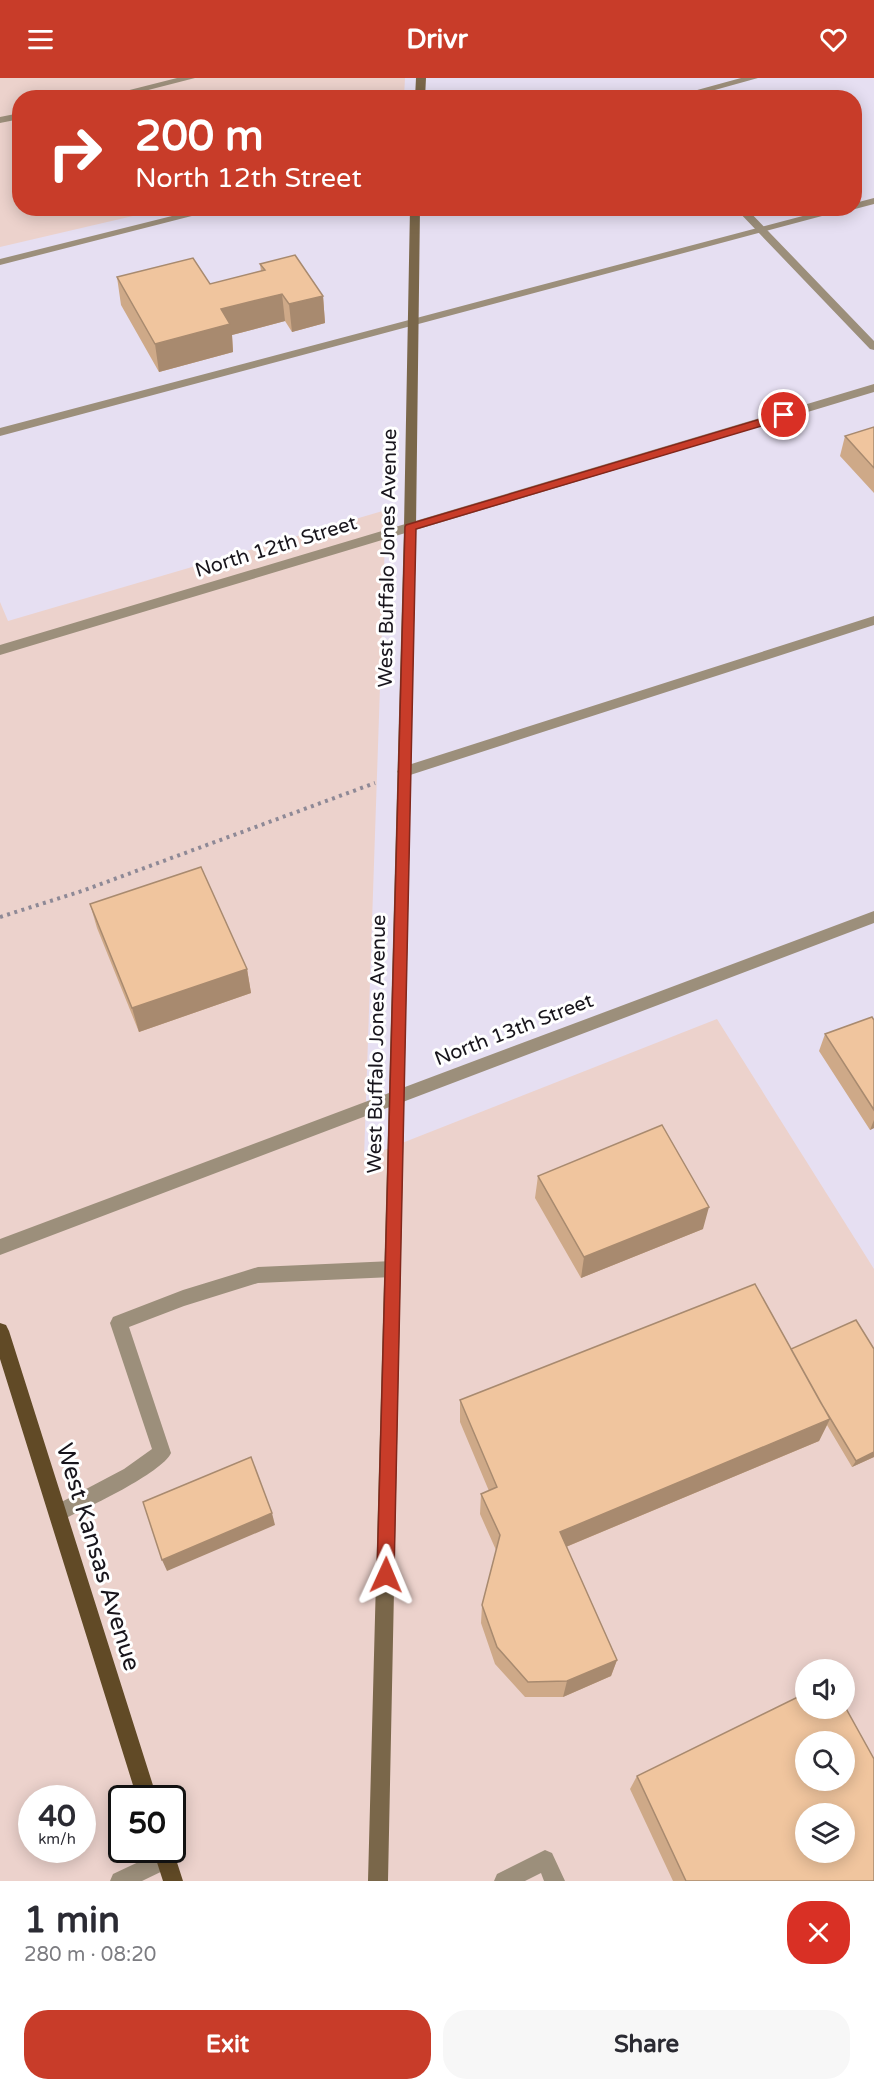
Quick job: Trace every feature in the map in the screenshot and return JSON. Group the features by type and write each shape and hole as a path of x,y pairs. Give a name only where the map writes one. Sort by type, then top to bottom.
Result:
{"main road":[{"name":"West Buffalo Jones Avenue","path":"378,1881 410,527 415,216"},
{"name":"West Kansas Avenue","path":"0,1331 143,1785"},
{"path":"168,1863 173,1881"}],"street":[{"path":"137,90 190,78"},
{"path":"704,90 753,78"},
{"path":"0,262 186,216"},
{"path":"748,216 874,347"},
{"path":"0,432 817,216"},
{"name":"North 12th Street","path":"0,650 874,388"},
{"path":"404,772 874,620"},
{"name":"North 13th Street","path":"0,1247 874,917"},
{"path":"58,1514 130,1475 162,1453 119,1323 183,1298 258,1275 393,1269"},
{"path":"504,1881 545,1860 555,1881"},
{"path":"120,1881 150,1863"}],"path":[{"path":"0,917 82,891 404,772"}],"shaded area":[{"path":"0,78 405,78 404,90 12,90 12,216 133,216 0,247"},
{"path":"386,510 364,1158 717,1019 874,1269 874,1881 0,1881 0,602 8,621"}],"building":[{"path":"295,255 323,296 289,304 282,294 221,309 230,324 155,344 117,277 193,258 210,284 265,270 260,264"},
{"path":"874,427 874,468 845,436"},
{"path":"201,867 247,969 132,1008 90,904"},
{"path":"872,1017 874,1020 874,1110 825,1034"},
{"path":"662,1125 709,1207 584,1257 538,1176"},
{"path":"755,1284 830,1419 560,1532 617,1660 567,1681 528,1682 497,1647 482,1605 500,1535 481,1494 497,1487 460,1400"},
{"path":"856,1320 874,1349 874,1452 856,1461 791,1349"},
{"path":"251,1457 272,1513 162,1560 143,1502"},
{"path":"795,1698 795,1719 852,1719 874,1759 874,1881 686,1881 637,1776"}],"route":[{"path":"386,1575 410,527 784,415"}]}
